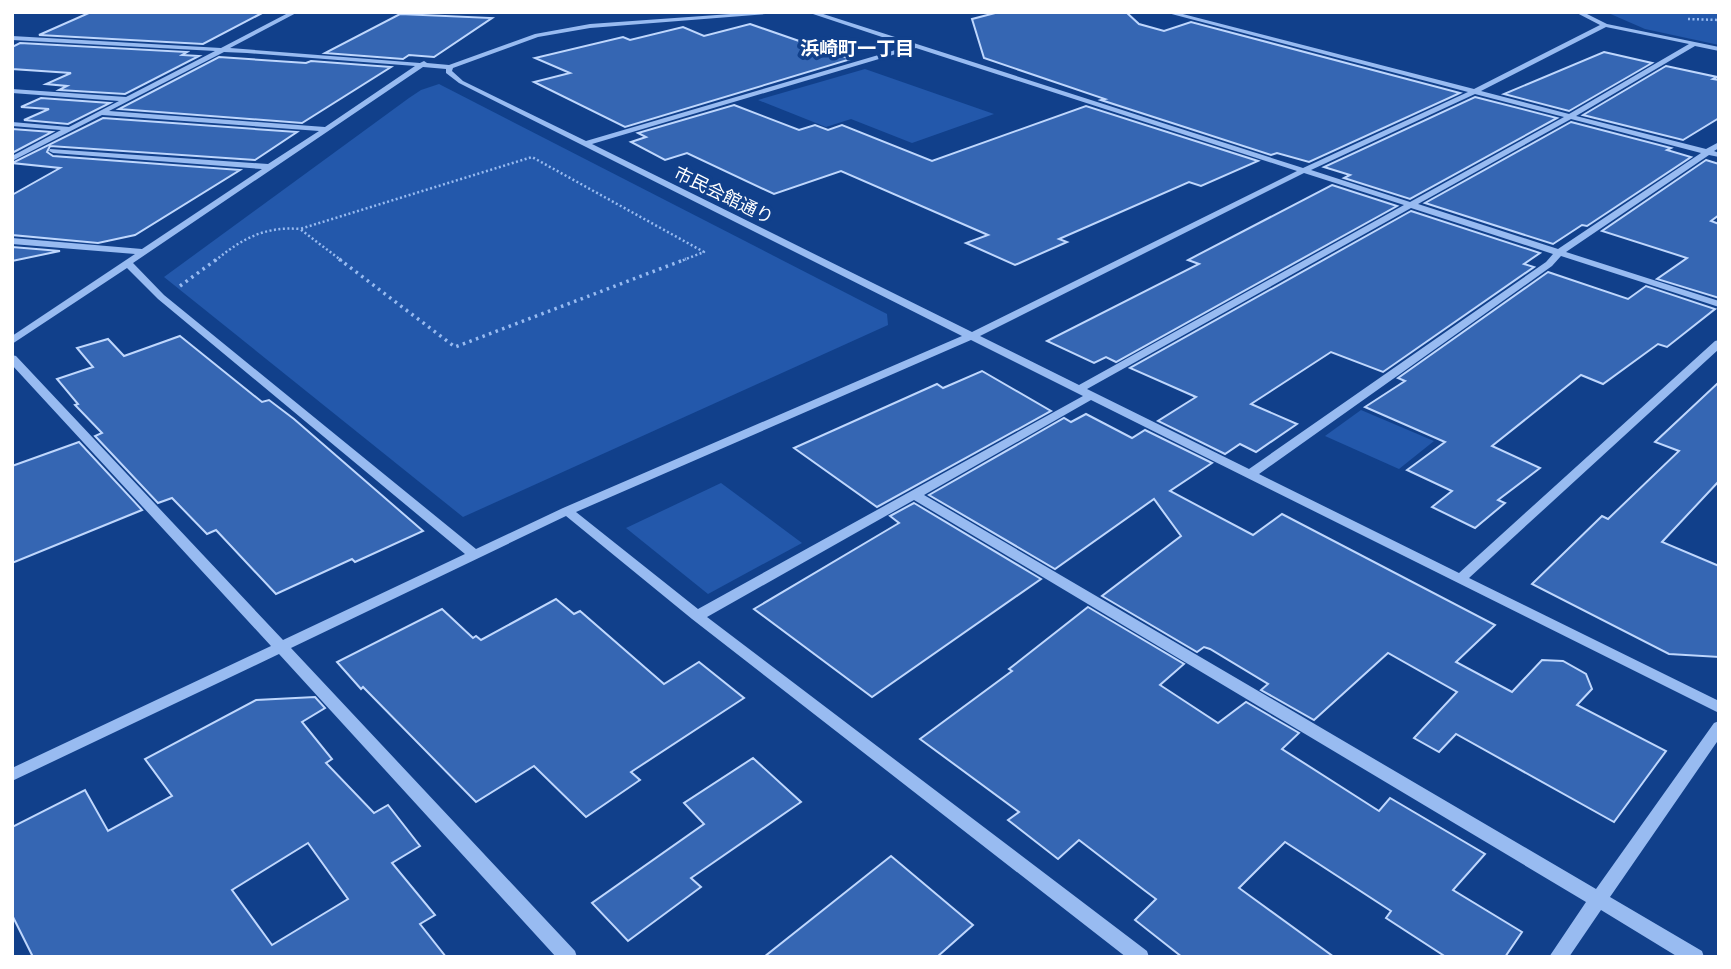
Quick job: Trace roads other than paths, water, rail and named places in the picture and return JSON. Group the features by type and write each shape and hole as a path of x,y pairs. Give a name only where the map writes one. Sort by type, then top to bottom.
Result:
{"street":[{"path":"13,158 295,12"},
{"path":"12,38 225,49 450,67 537,36 590,26 788,12"},
{"path":"810,12 1719,304"},
{"path":"1167,12 1719,155"},
{"path":"1578,12 1605,25 1719,49"},
{"path":"12,775 473,554 972,335 1303,171 1475,92 1605,25"},
{"path":"1079,389 1408,204 1571,116 1695,44"},
{"path":"585,144 916,46"},
{"path":"12,341 424,63"},
{"name":"市民会館通り","path":"450,67 448,72 461,82 1719,708"},
{"path":"12,91 129,99"},
{"path":"102,113 327,129"},
{"path":"12,124 70,130"},
{"path":"1249,475 1549,264 1559,253 1719,144"},
{"path":"53,151 271,167"},
{"path":"12,241 144,253"},
{"path":"128,262 161,297 473,554"},
{"path":"1461,578 1719,343"},
{"path":"12,358 256,617 568,957"},
{"path":"697,616 1093,396"},
{"path":"915,495 1695,957"},
{"path":"567,511 697,616 1140,957"},
{"path":"1558,957 1719,727"}],"district":[{"name":"浜崎町一丁目","path":"857,48"}]}
